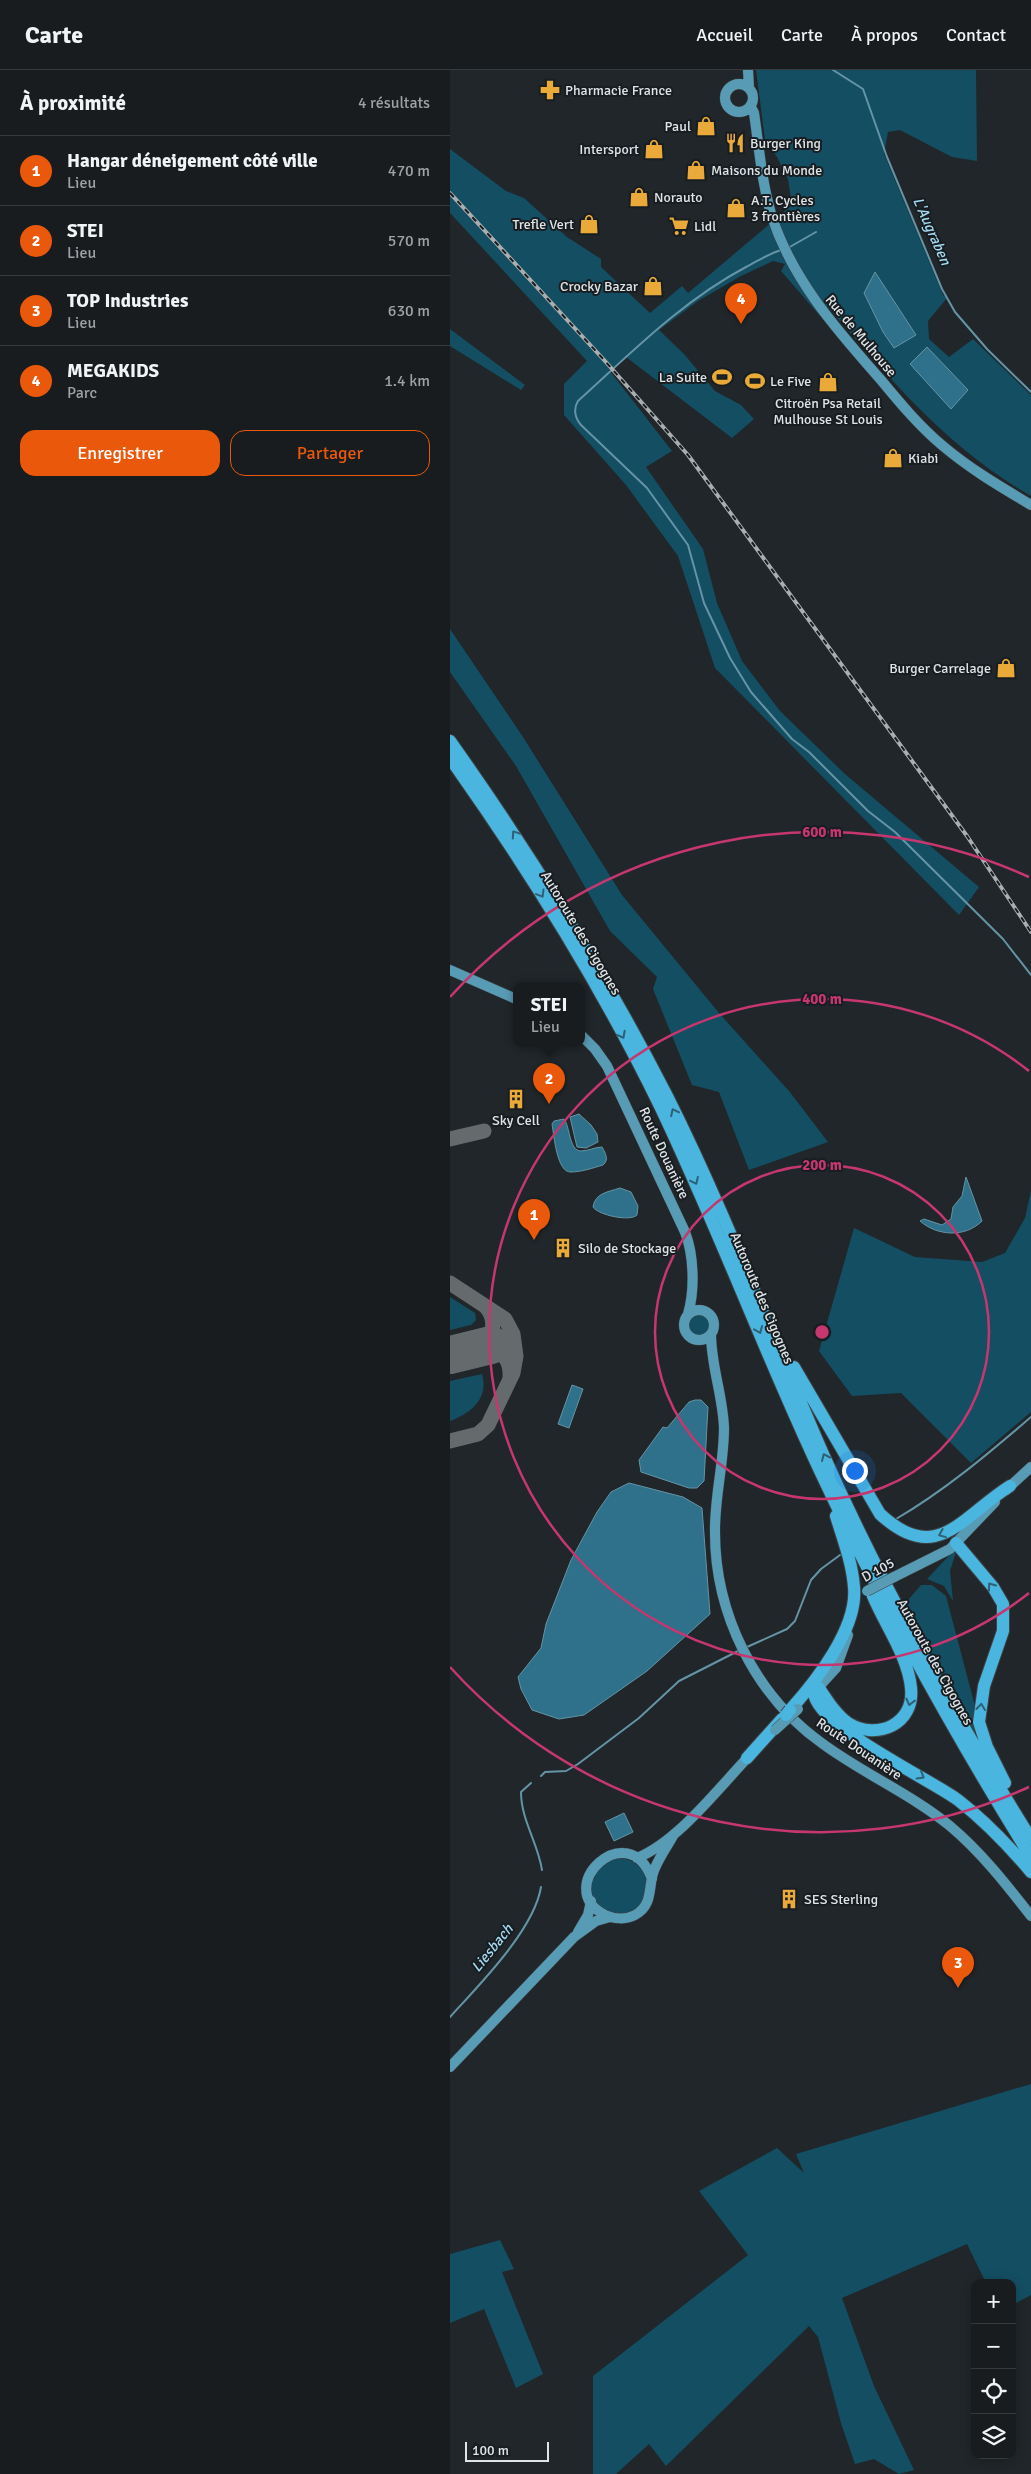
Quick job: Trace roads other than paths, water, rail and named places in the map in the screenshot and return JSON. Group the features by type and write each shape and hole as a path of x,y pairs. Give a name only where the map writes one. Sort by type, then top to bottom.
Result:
{"highway":[{"name":"Autoroute des Cigognes","path":"450,740 541,873 610,991 695,1155 772,1330 824,1456 907,1624 992,1775 1031,1839"},
{"name":"Autoroute des Cigognes","path":"450,758 532,879 602,997 658,1103 713,1220 824,1478 899,1629 984,1781 1031,1857"},
{"path":"772,1330 880,1514 895,1528 920,1538 941,1535 955,1528 993,1497 1010,1486"},
{"path":"817,1690 841,1717 860,1729 869,1730 887,1729 899,1722 910,1706 912,1699 910,1678 824,1478"},
{"path":"747,1758 790,1712 824,1668 842,1636 850,1613 854,1588 849,1559 824,1478"},
{"path":"953,1546 993,1587 1003,1604 1003,1631 984,1686 980,1722 987,1747 1031,1828"},
{"path":"817,1690 817,1702 823,1710 864,1743 958,1800 1008,1847 1031,1872"},
{"path":"790,1712 812,1707 823,1710"}],"main road":[{"path":"744,70 736,84 728,89 724,98 728,108 751,119 756,126"},
{"path":"740,113 751,107 752,95 749,88 748,70"},
{"path":"736,84 749,88"},
{"name":"Rue de Mulhouse","path":"751,107 756,126 768,203 786,248 804,284 829,320 928,433 971,468 1031,505"},
{"path":"450,970 513,998"},
{"name":"Route Douanière","path":"585,1039 595,1049 606,1066 685,1232 690,1248 692,1292 688,1314"},
{"name":"Route Douanière","path":"692,1292 702,1310"},
{"path":"702,1310 713,1318 714,1326 711,1334 699,1340 690,1338 684,1330 684,1321 688,1314 702,1310"},
{"name":"Route Douanière","path":"711,1334 714,1363 721,1393 724,1429 715,1509 717,1565 730,1620 751,1664 787,1714 821,1743 950,1826 979,1853 1031,1916"},
{"name":"Route Douanière","path":"699,1340 714,1363"},
{"name":"D 105","path":"817,1690 836,1668 861,1595 953,1546 1010,1486 1031,1467"},
{"path":"637,1858 647,1854 674,1834 790,1712 817,1690"},
{"path":"450,2067 574,1937 596,1921 610,1917 627,1918 642,1910 648,1902 652,1890 654,1869 674,1834"},
{"path":"610,1917 596,1908 591,1901 587,1884 592,1868 598,1862 612,1854 621,1853 637,1858 649,1870 652,1879"},
{"path":"574,1937 588,1915 591,1901"}],"waterway":[{"name":"L'Augraben","path":"833,70 863,89 887,157 942,289 955,312 987,349 1031,392"},
{"path":"788,248 816,232"},
{"path":"781,250 723,281 700,296 658,329 578,401 575,410 577,419 647,488 688,545 704,603 730,658 751,692 792,739 809,752 868,811 895,832 1003,939 1031,975"},
{"path":"896,1519 948,1484 1031,1417"},
{"path":"747,1647 787,1629 795,1621 811,1580 821,1569 840,1555"},
{"path":"541,1776 545,1772 566,1771 578,1764 639,1718 679,1681 740,1650"},
{"path":"531,1783 521,1792 522,1802 542,1870"},
{"name":"Liesbach","path":"450,2017 490,1973 517,1939 536,1904 541,1887"}],"railway":[{"path":"450,193 605,361 688,455 967,836 1031,932"}],"place":[{"name":"Pharmacie France","path":"550,90"},
{"name":"Paul","path":"706,126"},
{"name":"Burger King","path":"735,143"},
{"name":"Intersport","path":"654,149"},
{"name":"Maisons du Monde","path":"696,170"},
{"name":"Norauto","path":"639,197"},
{"name":"A.T. Cycles 3 frontières","path":"736,208"},
{"name":"Trefle Vert","path":"589,224"},
{"name":"Lidl","path":"679,226"},
{"name":"Crocky Bazar","path":"653,286"},
{"name":"MEGAKIDS","path":"741,324"},
{"name":"La Suite","path":"722,377"},
{"name":"Le Five","path":"755,381"},
{"name":"Citroën Psa Retail Mulhouse St Louis","path":"828,382"},
{"name":"Kiabi","path":"893,458"},
{"name":"Burger Carrelage","path":"1006,668"},
{"name":"Sky Cell","path":"516,1099"},
{"name":"STEI","path":"549,1104"},
{"name":"Hangar déneigement côté ville","path":"534,1240"},
{"name":"Silo de Stockage","path":"563,1248"},
{"name":"SES Sterling","path":"789,1899"},
{"name":"TOP Industries","path":"958,1988"}]}
